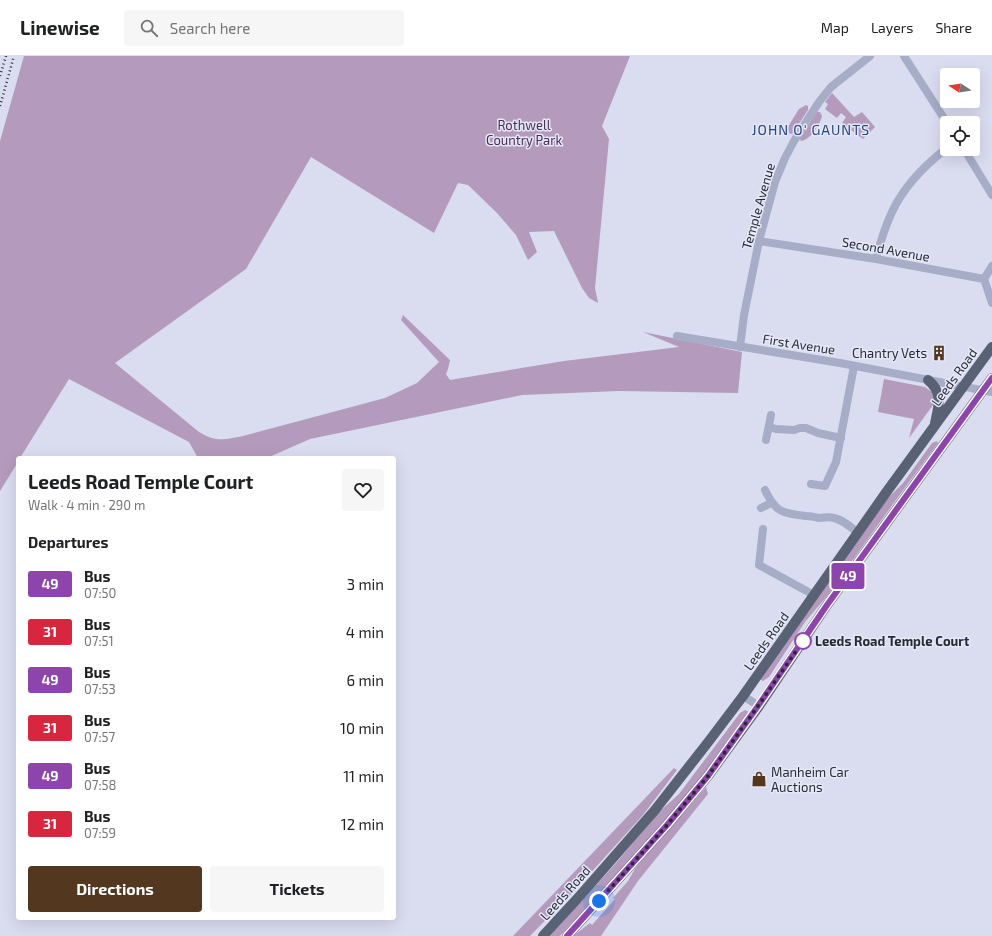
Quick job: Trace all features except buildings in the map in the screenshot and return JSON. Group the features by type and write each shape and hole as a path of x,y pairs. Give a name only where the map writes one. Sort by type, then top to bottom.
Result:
{"main road":[{"name":"Leeds Road","path":"543,936 655,810 709,741 743,696 992,347"},
{"path":"567,936 662,831 708,776 827,605 988,391 992,378"},
{"path":"928,380 933,384 939,398 933,428"}],"street":[{"name":"Temple Avenue","path":"740,347 744,315 759,242 775,182 794,141 819,102 831,87 870,56"},
{"path":"904,56 943,116"},
{"path":"876,259 886,226 901,195 915,177 940,154"},
{"path":"968,156 992,195"},
{"name":"Second Avenue","path":"759,242 876,259 984,279"},
{"path":"992,266 984,279 992,303"},
{"name":"First Avenue","path":"677,336 854,366 988,391"},
{"path":"811,484 825,486 836,462 854,366"},
{"path":"766,440 771,415"},
{"path":"769,427 794,430 806,428 818,433 840,438"},
{"path":"765,490 771,503 787,513 816,518 835,518 858,533"},
{"path":"761,508 771,503"},
{"path":"762,529 760,565 814,595"},
{"path":"743,696 758,706"}],"green space":[{"name":"Rothwell Country Park","path":"24,56 630,56 602,126 609,139 595,288 598,303 589,298 582,288 554,231 529,232 537,252 528,260 516,235 497,213 468,185 458,183 434,233 311,157 246,269 115,363 199,432 215,439 243,436 385,398 417,383 439,362 401,320 403,315 450,360 446,374 450,380 564,361 679,347 643,332 742,352 738,393 619,391 522,395 310,439 272,456 197,456 189,442 69,379 21,456 16,456 16,465 0,491 0,141"},
{"path":"832,93 854,117 862,112 875,127 863,139 842,123 846,117 841,113 837,118 825,109 828,104 825,102"},
{"path":"806,105 808,106 808,110 793,133 789,133 789,125 799,109"},
{"path":"817,112 820,112 822,116 819,124 808,138 801,141 800,139"},
{"path":"884,379 925,387 932,392 935,401 933,405 909,438 914,419 878,412"},
{"path":"937,441 938,443 827,596 805,622 769,677 763,681 760,679 887,499 903,483 932,443"},
{"path":"745,710 749,712 715,760 651,838 560,936 550,936 616,863 658,813 679,794 740,713"},
{"path":"674,768 677,770 643,815 577,888 530,936 513,936"},
{"path":"706,787 708,794 638,881 601,936 573,936 590,923 592,925 615,899 613,898 628,881 636,867"}],"railway":[{"path":"0,76 6,56"},
{"path":"0,106 14,56"}],"bus line":[{"name":"49","path":"567,936 667,825 708,776 827,605 992,378"}],"place":[{"name":"Chantry Vets","path":"939,353"},
{"name":"Leeds Road Temple Court","path":"803,641"},
{"name":"Manheim Car Auctions","path":"759,779"}],"district":[{"name":"JOHN O' GAUNTS","path":"811,130"}],"route":[{"path":"599,901 667,825 708,776 803,641"}]}
